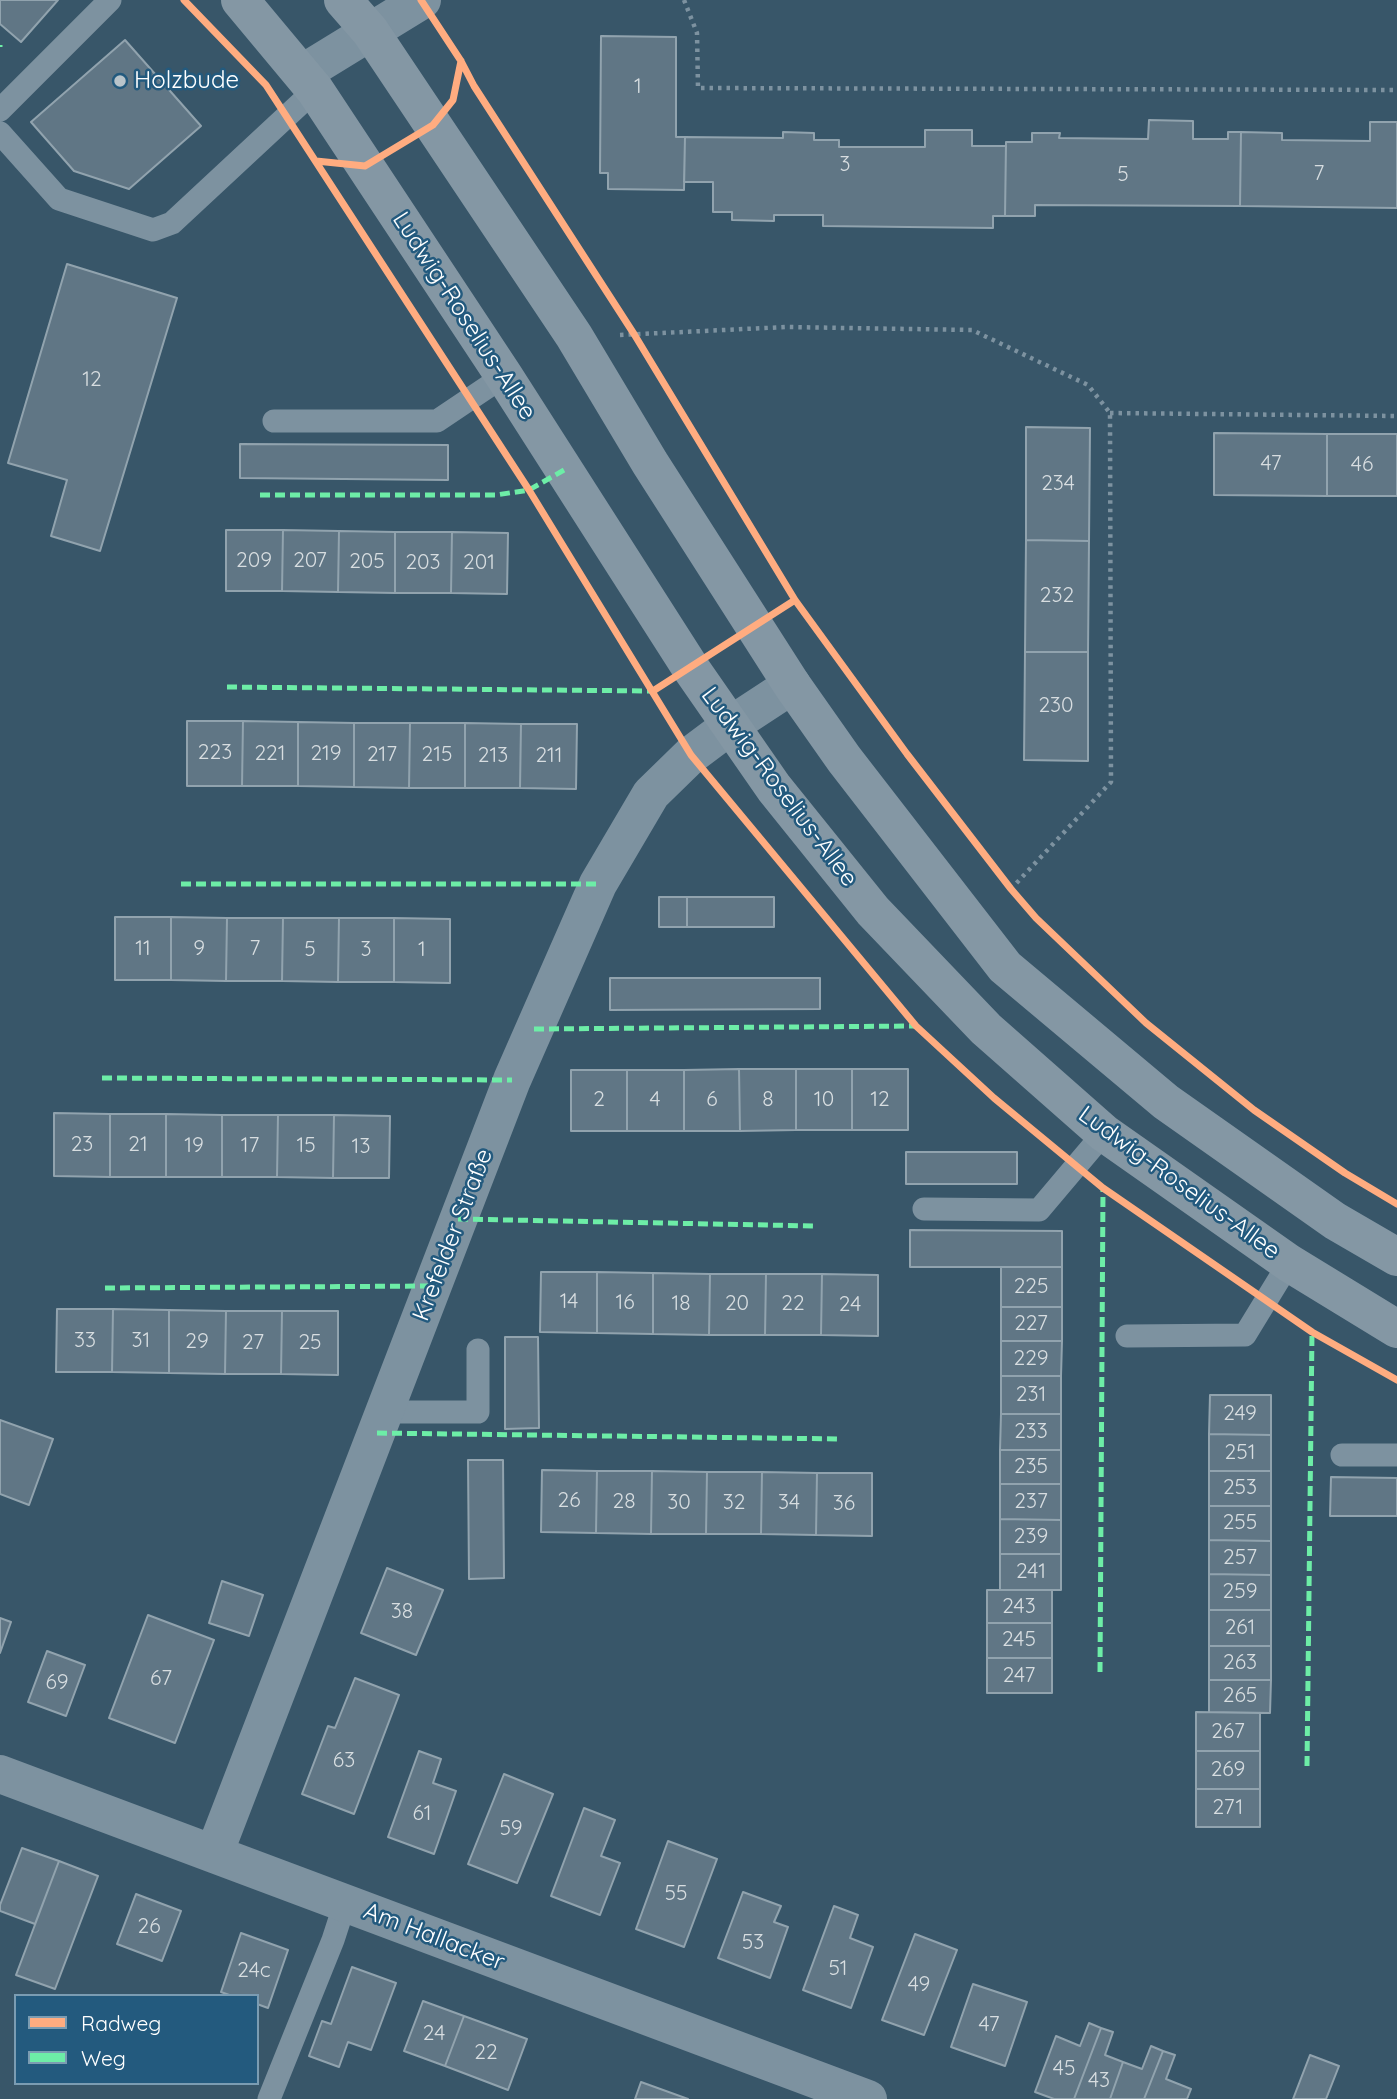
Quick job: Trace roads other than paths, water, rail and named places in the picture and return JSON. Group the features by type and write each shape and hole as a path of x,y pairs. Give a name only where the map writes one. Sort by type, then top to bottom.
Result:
{"main road":[{"name":"Ludwig-Roselius-Allee","path":"240,0 309,82 504,376 690,667 774,788 873,911 986,1029 1104,1133 1289,1264 1397,1329"},
{"path":"343,0 370,31 574,336 650,463 792,685 844,759 1005,967 1166,1102 1335,1222 1397,1257"}],"street":[{"path":"309,82 370,31 422,0"},
{"name":"Krefelder Straße","path":"214,1854 512,1080 598,884 651,794 691,755 792,685"},
{"name":"Am Hallacker","path":"0,1774 869,2099"}],"lane":[{"path":"0,110 110,0"},
{"path":"0,134 58,199 153,230 172,223 309,82"},
{"path":"274,421 437,421 504,376"},
{"path":"924,1209 1039,1210 1104,1133"},
{"path":"1127,1336 1245,1335 1289,1264"},
{"path":"384,1412 478,1412 478,1350"},
{"path":"1342,1455 1397,1455"},
{"path":"269,2099 333,1940 345,1903"}],"place":[{"name":"Holzbude","path":"120,81"}]}
